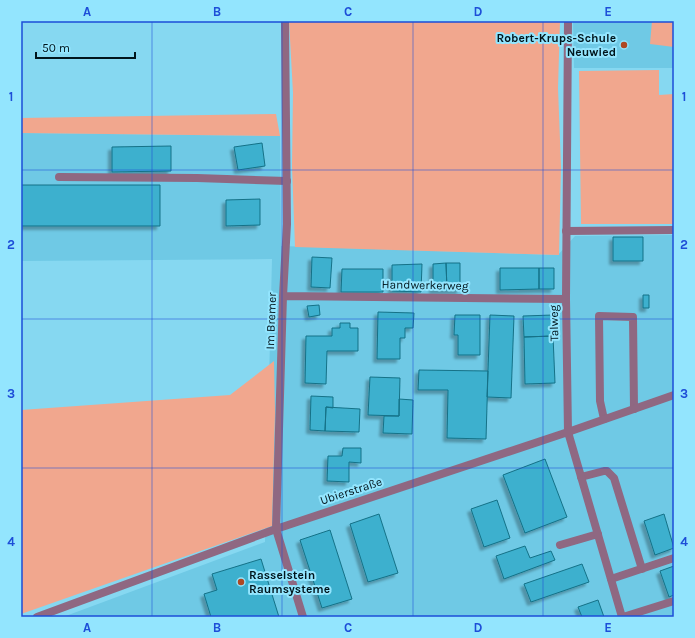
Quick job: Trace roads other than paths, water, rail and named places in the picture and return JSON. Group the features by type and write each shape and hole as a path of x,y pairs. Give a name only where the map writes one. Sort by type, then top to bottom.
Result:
{"street":[{"name":"Im Bremer","path":"285,21 287,224 283,296 276,529 303,617"},
{"name":"Talweg","path":"568,21 566,231 568,432 623,617"},
{"path":"59,177 197,178 287,181"},
{"path":"566,231 674,230"},
{"name":"Handwerkerweg","path":"283,296 566,299"},
{"path":"604,420 600,401 599,316 633,317 634,409"},
{"name":"Ubierstraße","path":"38,617 276,529 604,420 674,395"},
{"path":"581,477 607,471 614,478 642,569"},
{"path":"560,545 598,534"},
{"path":"611,579 674,558"},
{"path":"623,617 674,601"}],"place":[{"name":"Robert-Krups-Schule Neuwied","path":"624,45"},
{"name":"Rasselstein Raumsysteme","path":"241,582"}]}
